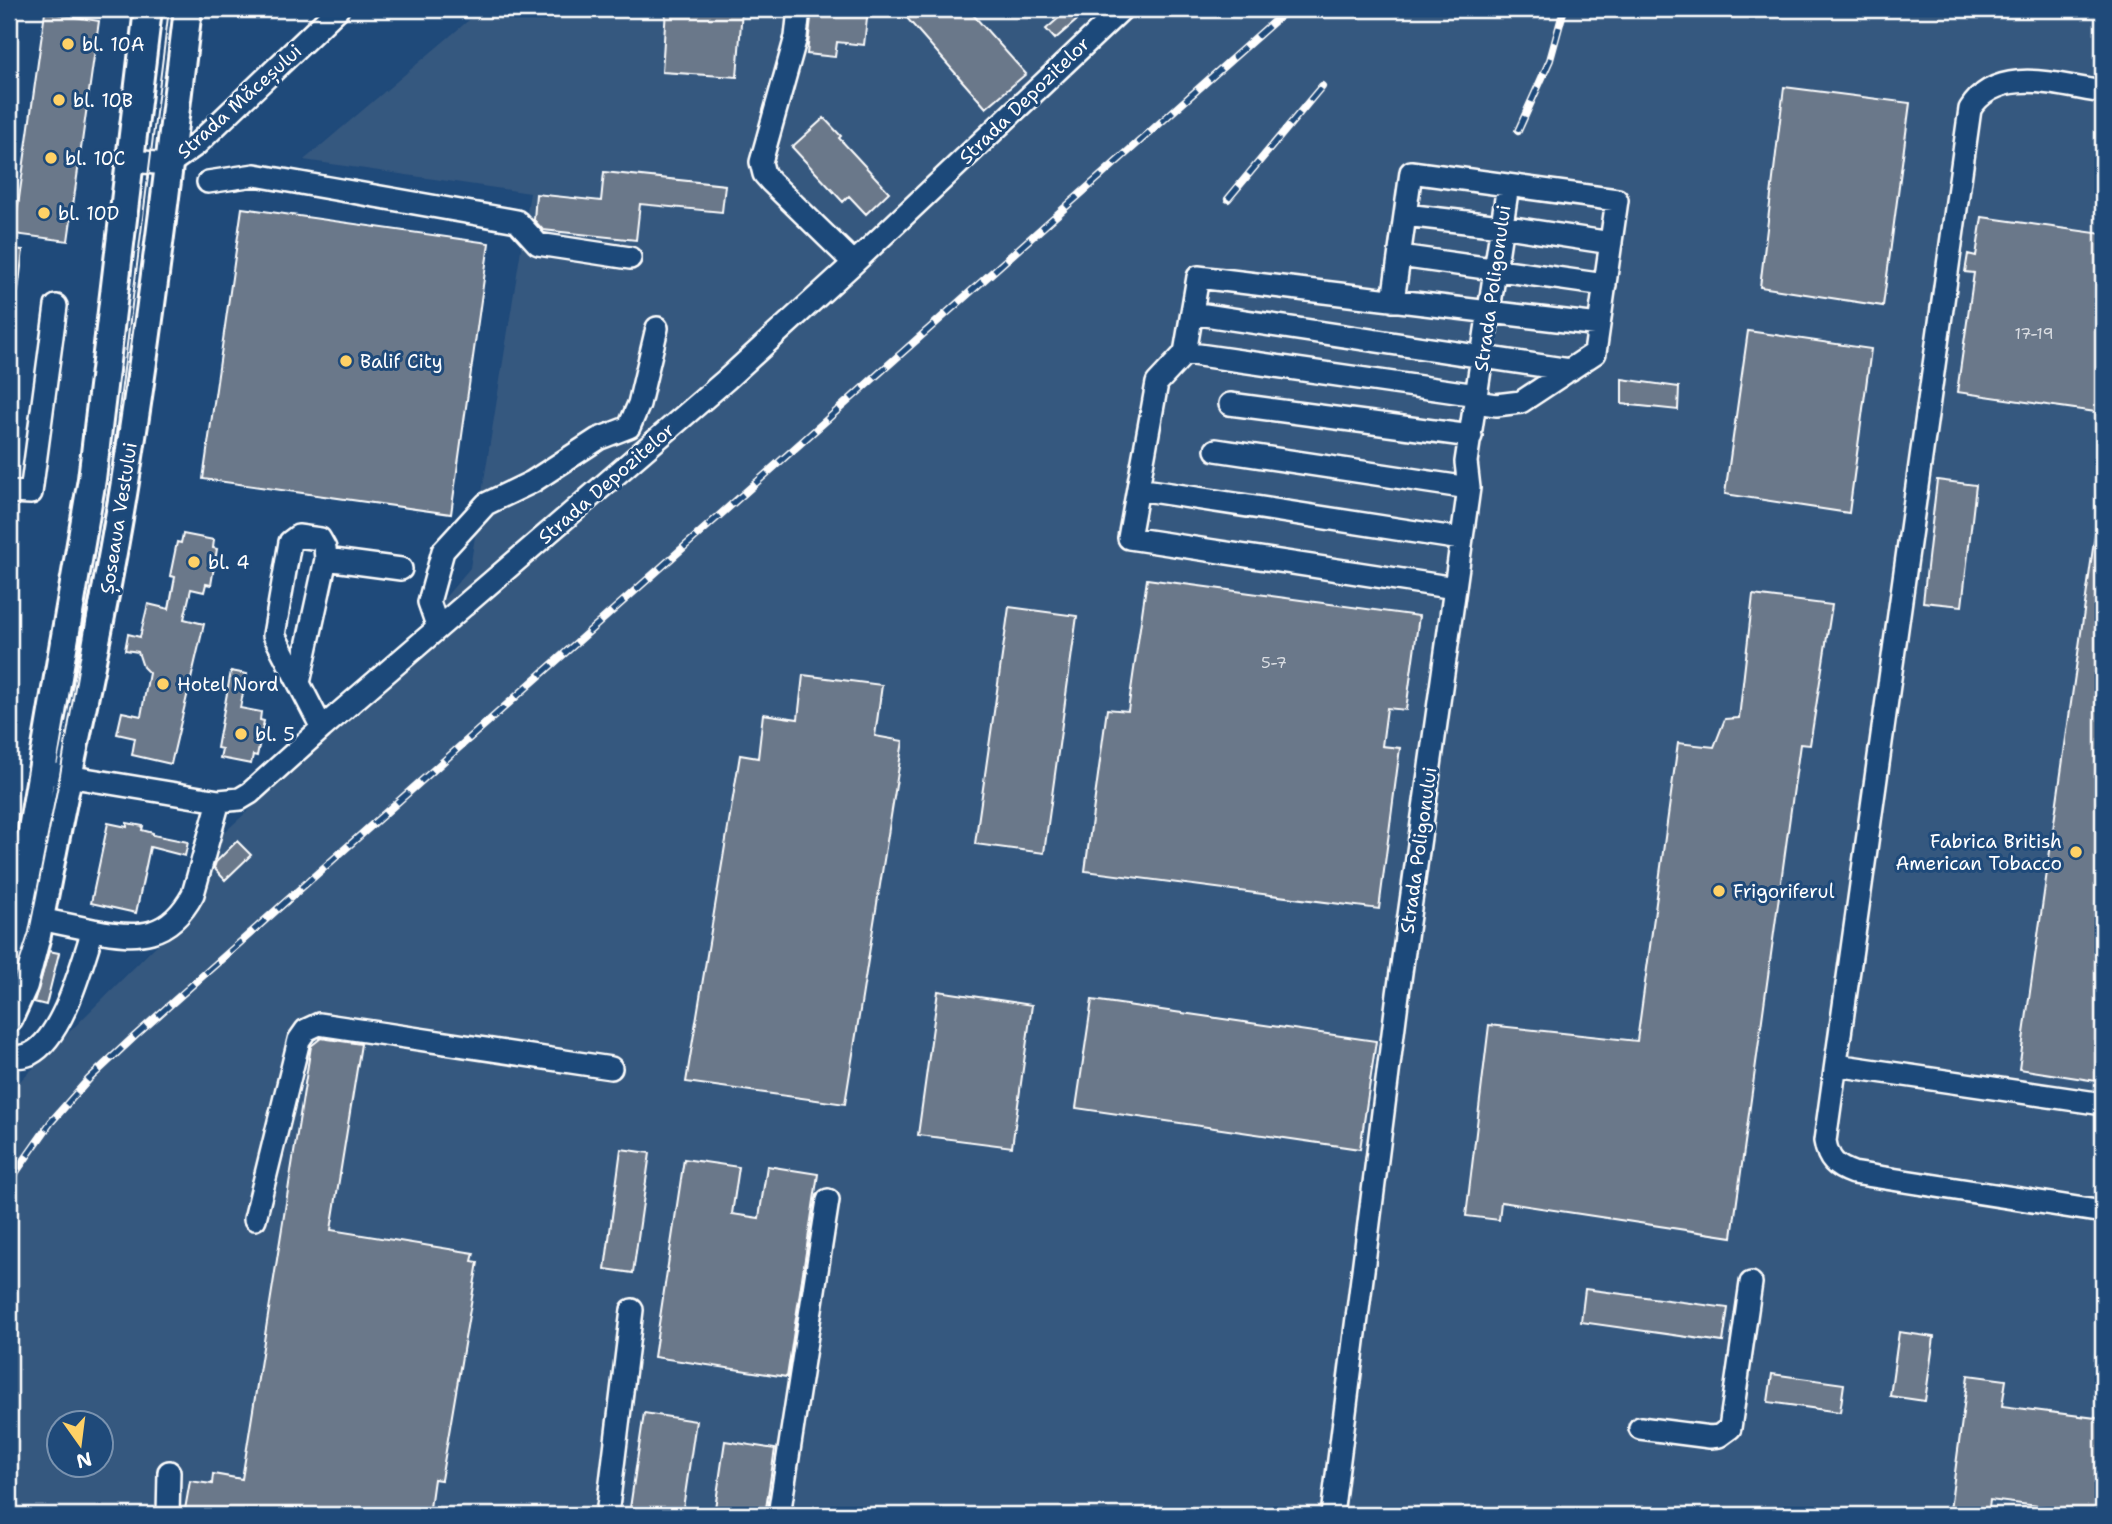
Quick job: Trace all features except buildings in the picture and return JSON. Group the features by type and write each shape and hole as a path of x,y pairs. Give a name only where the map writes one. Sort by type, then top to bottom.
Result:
{"main road":[{"name":"Șoseaua Vestului","path":"9,950 43,772 92,479 148,9"},
{"name":"Șoseaua Vestului","path":"9,1018 24,985 40,919 99,628 125,482 188,9"}],"street":[{"path":"181,9 188,9"},
{"name":"Strada Măceșului","path":"169,164 196,145 338,9"},
{"path":"799,9 796,37 761,162 764,174 771,182 854,263"},
{"name":"Strada Depozitelor","path":"43,772 219,801 240,799 250,793 727,379 854,263 1115,14"},
{"path":"2103,92 2020,80 1988,89 1977,97 1970,109 1825,1141 1832,1162 1853,1173 2103,1212"},
{"path":"130,161 169,164"},
{"path":"1185,353 1476,399 1496,405 1521,401 1595,353 1617,200 1411,172 1394,300"},
{"path":"208,182 255,175 517,220 538,244 629,258"},
{"name":"Strada Poligonului","path":"1332,1515 1400,981 1469,488 1466,462 1507,185"},
{"path":"1405,215 1611,243"},
{"path":"1400,256 1605,285"},
{"path":"1455,588 1129,538 1157,383 1185,353 1198,277 1599,325"},
{"path":"9,492 31,494 56,306"},
{"path":"1192,313 1570,370"},
{"path":"438,628 429,602 443,551 486,504 532,482 598,439 629,427 639,404 657,328"},
{"path":"1230,404 1471,436"},
{"path":"1216,450 1469,488"},
{"path":"92,479 125,482"},
{"path":"1138,489 1461,539"},
{"path":"299,683 326,559 325,548 320,539 298,536 290,542 274,635 322,728"},
{"path":"326,559 401,569"},
{"path":"40,919 135,937 150,933 175,918 193,894 219,801"},
{"path":"9,1057 25,1056 36,1050 64,1013 93,930"},
{"path":"255,1219 299,1040 306,1030 319,1024 611,1068"},
{"path":"1836,1065 2103,1104"},
{"path":"779,1515 828,1200"},
{"path":"1640,1428 1710,1437 1719,1436 1730,1428 1751,1283"},
{"path":"607,1515 632,1310"},
{"path":"168,1515 169,1472"}],"shaded area":[{"path":"482,9 499,9 537,21 543,9 2103,9 2103,1515 9,1515 9,1092 199,903 217,839 324,742 470,568 530,193 304,160"}],"tram line":[{"path":"9,994 29,932 60,775 110,481 169,9"}],"railway":[{"path":"9,1182 51,1122 89,1079 135,1036 1288,9"},
{"path":"1518,131 1550,60 1564,9"},
{"path":"1228,199 1322,86"}],"place":[{"name":"bl. 10A","path":"68,44"},
{"name":"bl. 10B","path":"59,100"},
{"name":"bl. 10C","path":"51,158"},
{"name":"bl. 10D","path":"44,213"},
{"name":"Balif City","path":"346,361"},
{"name":"bl. 4","path":"194,562"},
{"name":"Hotel Nord","path":"163,684"},
{"name":"bl. 5","path":"241,734"},
{"name":"Fabrica British American Tobacco","path":"2076,852"},
{"name":"Frigoriferul","path":"1719,891"}]}
